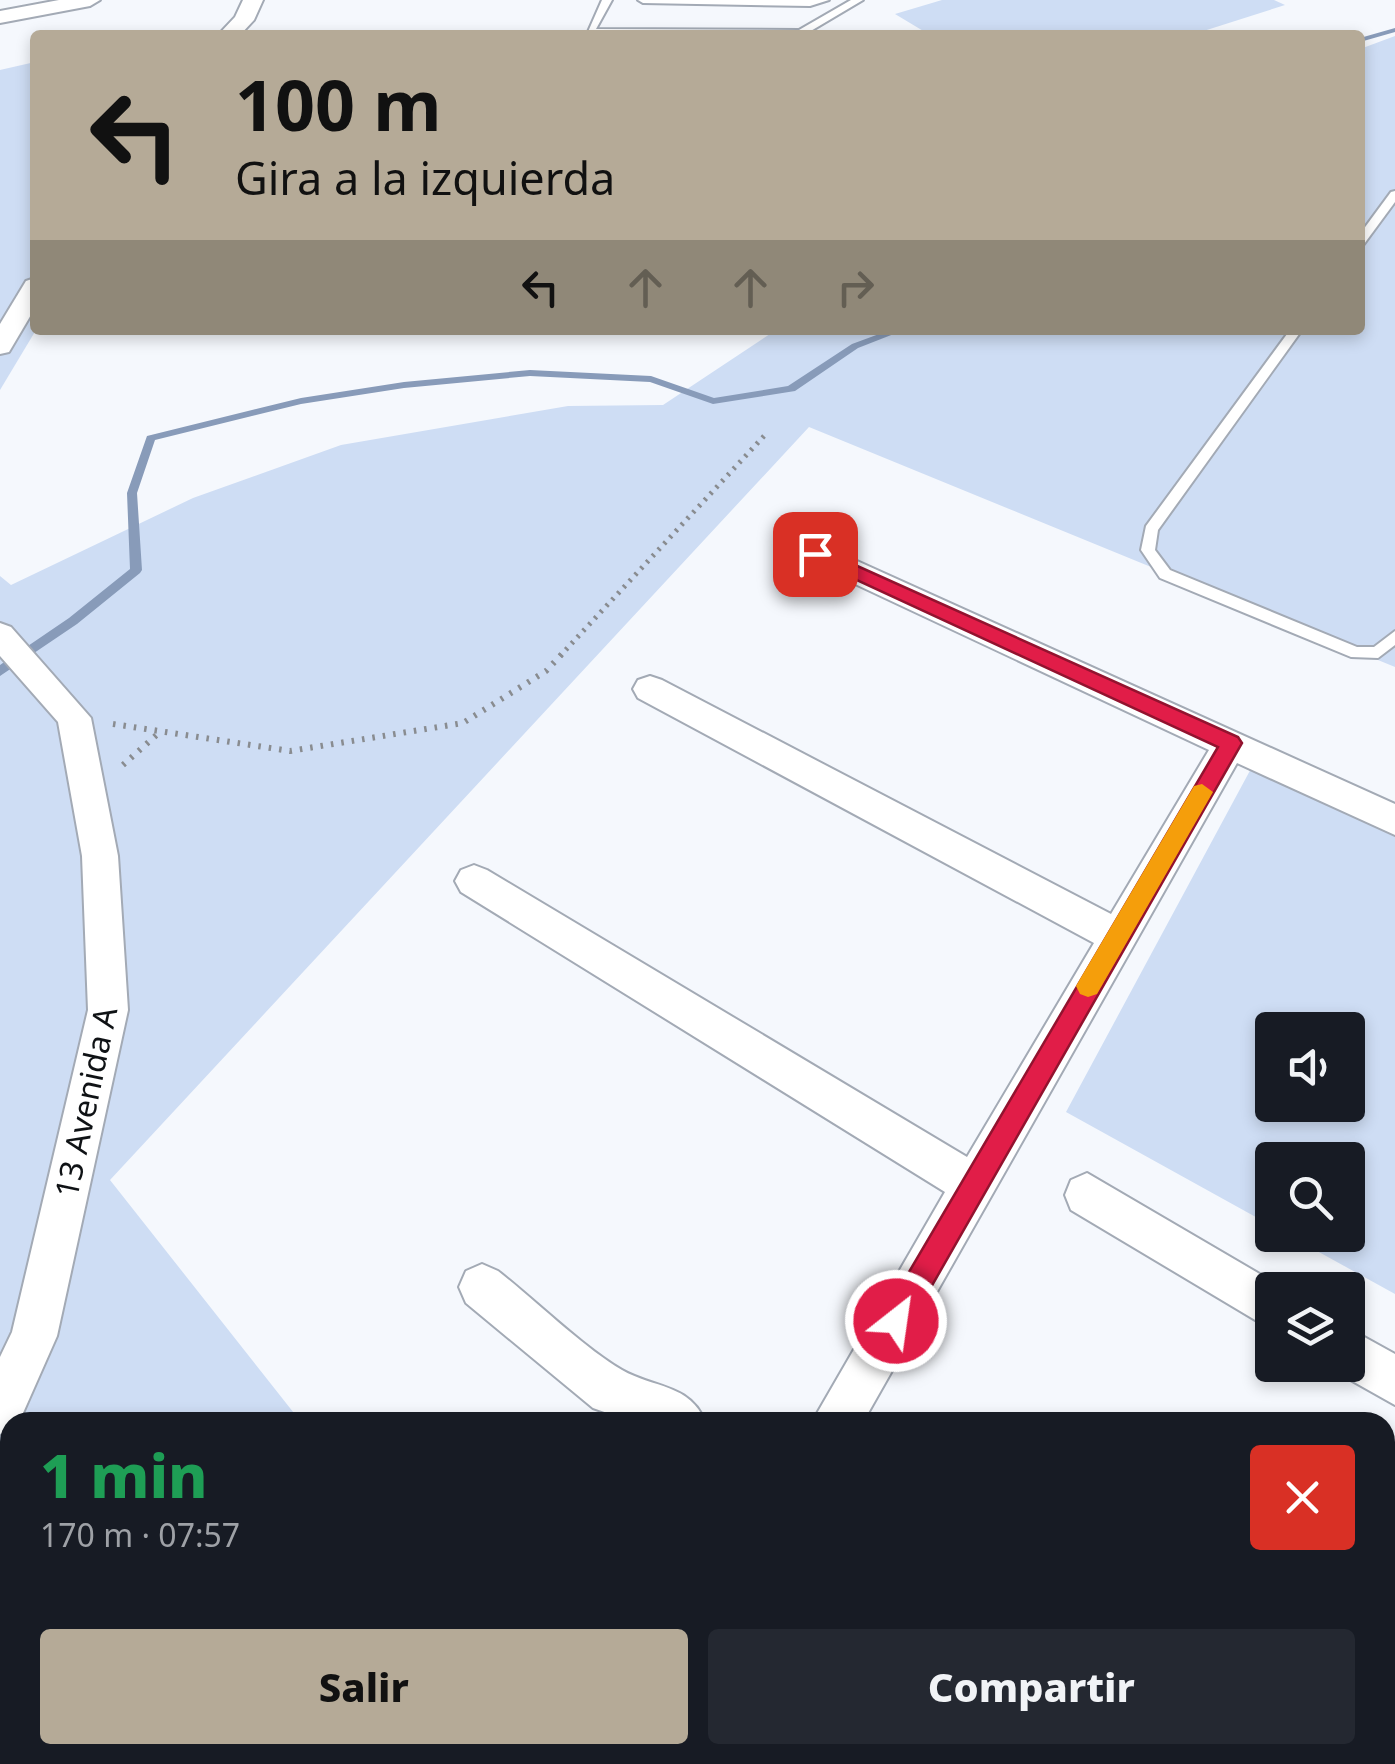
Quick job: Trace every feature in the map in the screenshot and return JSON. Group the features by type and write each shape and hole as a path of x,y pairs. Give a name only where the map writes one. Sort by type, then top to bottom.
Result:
{"street":[{"path":"0,17 90,0"},
{"path":"233,30 244,20 254,0"},
{"path":"0,346 30,295"},
{"path":"815,554 1395,820"},
{"path":"16,654 74,718"},
{"path":"650,688 1117,936"},
{"name":"13 Avenida A","path":"0,1410 34,1336 108,1010 100,856 74,718"},
{"path":"842,1412 1231,743"},
{"path":"474,881 974,1186"},
{"path":"1088,1195 1255,1297"},
{"path":"482,1288 614,1407 657,1406 666,1412"},
{"path":"1365,1362 1395,1381"}],"lane":[{"path":"592,30 607,0"},
{"path":"644,0 824,0"},
{"path":"806,30 858,0"},
{"path":"1365,235 1395,194"},
{"path":"1292,335 1151,529 1148,550 1165,574 1356,653 1378,652 1395,636"}],"path":[{"path":"74,718 290,751 462,723 546,670 764,435"}],"shaded area":[{"path":"942,0 1274,0 1285,5 1207,30 922,30 895,14"},
{"path":"1395,36 1395,667 809,427 110,1180 293,1412 0,1412 0,576 11,585 193,498 341,445 568,406 663,405 768,335 1365,335 1365,47"},
{"path":"30,63 33,335 0,390 0,70"},
{"path":"1260,752 1395,811 1395,1294 1365,1277 1365,1272 1355,1272 1319,1252 1365,1252 1365,1142 1255,1142 1255,1217 1066,1112"}],"waterway":[{"path":"1365,39 1395,30"},
{"path":"0,671 73,621 136,570 132,493 151,438 301,401 404,385 530,373 651,379 713,401 791,389 855,346 885,335"}],"slow traffic":[{"path":"1088,986 1202,792"}],"route":[{"path":"815,554 1231,743 896,1321"}]}
